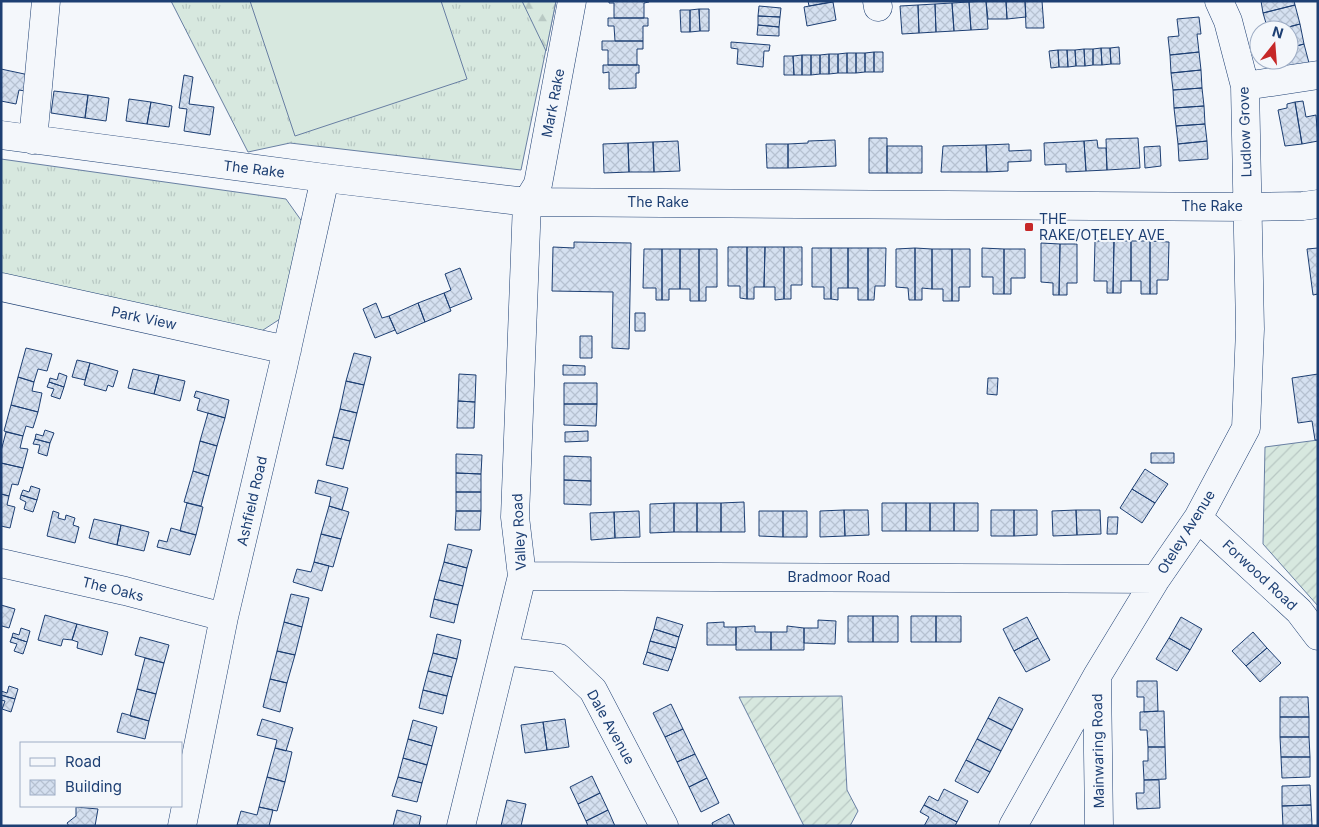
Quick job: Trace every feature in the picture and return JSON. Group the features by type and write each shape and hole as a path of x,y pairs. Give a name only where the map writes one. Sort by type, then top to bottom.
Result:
{"street":[{"path":"33,140 46,1"},
{"name":"Mark Rake","path":"527,202 538,184 572,1"},
{"name":"Ludlow Grove","path":"1219,1 1228,21 1245,86 1248,207"},
{"path":"1245,86 1318,75"},
{"name":"The Rake","path":"1,136 527,202 1248,207 1318,204"},
{"name":"Ashfield Road","path":"182,826 224,617 287,350 325,178"},
{"name":"Valley Road","path":"461,826 522,576 515,517 527,202"},
{"name":"Oteley Avenue","path":"1013,826 1097,676 1156,579 1198,518 1246,428 1250,329 1248,207"},
{"name":"Park View","path":"1,287 287,350"},
{"name":"Forwood Road","path":"1198,518 1299,611 1318,636"},
{"name":"The Oaks","path":"1,563 125,591 224,617"},
{"name":"Bradmoor Road","path":"522,576 1156,579"},
{"name":"Dale Avenue","path":"504,652 559,658 593,690 664,826"},
{"name":"Mainwaring Road","path":"1097,676 1099,826"}],"green space":[{"path":"171,1 556,1 521,170 290,143 248,152"},
{"path":"250,1 441,1 467,79 295,136"},
{"path":"522,1 556,1 546,51"},
{"path":"1,159 286,199 303,223 280,319 260,332 1,274"},
{"path":"1318,440 1318,606 1263,544 1265,447"},
{"path":"842,696 847,790 858,811 850,826 804,826 739,697"}],"building":[{"path":"609,1 649,2 644,3 644,18 614,18 614,3 609,3"},
{"path":"808,1 836,1 809,6"},
{"path":"986,1 1006,1 1007,19 988,19"},
{"path":"986,1 988,29 971,30 969,2"},
{"path":"1006,1 1025,1 1026,17 1007,19"},
{"path":"1025,1 1042,1 1044,28 1026,28"},
{"path":"1261,1 1294,1 1295,5 1263,13"},
{"path":"833,2 836,20 807,26 804,7"},
{"path":"969,2 971,30 954,31 952,3"},
{"path":"952,3 954,31 936,32 935,4"},
{"path":"935,4 936,32 919,33 918,5"},
{"path":"918,5 919,33 902,34 900,6"},
{"path":"1295,5 1299,20 1265,20 1263,13"},
{"path":"759,6 781,8 780,17 758,16"},
{"path":"699,9 709,9 709,31 700,31"},
{"path":"699,9 700,31 690,32 690,10"},
{"path":"680,10 690,10 690,32 681,32"},
{"path":"758,16 780,17 779,27 758,25"},
{"path":"1199,17 1201,34 1197,34 1199,52 1170,55 1168,37 1179,36 1177,19"},
{"path":"608,18 648,18 648,26 643,26 643,41 615,41 614,26 608,26"},
{"path":"1299,24 1304,44 1299,45"},
{"path":"758,25 779,27 779,36 757,35"},
{"path":"602,41 643,41 643,49 637,49 637,65 608,65 608,50 602,50"},
{"path":"731,42 770,45 769,51 764,51 763,67 737,64 738,49 731,48"},
{"path":"1304,44 1309,63 1299,66 1299,45"},
{"path":"1119,47 1120,64 1111,64 1110,48"},
{"path":"1101,48 1110,48 1111,64 1102,65"},
{"path":"1101,48 1102,65 1093,65 1093,49"},
{"path":"1084,49 1093,49 1093,65 1085,66"},
{"path":"1084,49 1085,66 1076,66 1075,50"},
{"path":"1058,50 1067,50 1068,67 1059,67"},
{"path":"1058,50 1059,67 1051,68 1049,51"},
{"path":"1067,50 1075,50 1076,66 1068,67"},
{"path":"874,52 874,72 865,72 865,53"},
{"path":"874,52 883,52 883,72 874,72"},
{"path":"1199,52 1201,70 1171,73 1170,55"},
{"path":"847,53 847,73 838,73 838,54"},
{"path":"847,53 856,53 856,73 847,73"},
{"path":"856,53 865,53 865,72 856,73"},
{"path":"829,54 829,74 820,74 820,55"},
{"path":"829,54 838,54 838,73 829,74"},
{"path":"802,55 802,75 794,75 793,56"},
{"path":"802,55 811,55 811,75 802,75"},
{"path":"811,55 820,55 820,74 811,75"},
{"path":"784,56 793,56 794,75 784,75"},
{"path":"603,65 639,65 639,73 636,73 636,88 609,89 609,72 603,73"},
{"path":"1,69 29,75 25,91 19,90 16,104 1,101"},
{"path":"1201,70 1202,88 1173,90 1171,73"},
{"path":"184,75 193,77 189,104 214,107 210,135 184,131 187,109 179,108"},
{"path":"1202,88 1204,106 1174,108 1173,90"},
{"path":"54,91 88,95 85,118 51,113"},
{"path":"88,95 109,98 106,121 85,118"},
{"path":"129,99 151,102 147,124 126,121"},
{"path":"1303,101 1306,117 1316,115 1318,141 1302,144 1295,102"},
{"path":"151,102 172,106 169,127 147,124"},
{"path":"1295,102 1302,144 1285,146 1278,110 1287,108 1287,104"},
{"path":"1204,106 1205,124 1176,126 1174,108"},
{"path":"1205,124 1207,141 1178,144 1176,126"},
{"path":"869,138 887,138 887,173 869,173"},
{"path":"1138,138 1140,168 1107,170 1106,139"},
{"path":"835,140 836,166 788,168 788,144"},
{"path":"1097,140 1098,148 1106,148 1107,170 1086,171 1084,141"},
{"path":"678,141 680,171 654,172 653,142"},
{"path":"1084,141 1086,171 1066,172 1066,164 1045,165 1044,143"},
{"path":"1207,141 1208,159 1179,161 1178,144"},
{"path":"653,142 654,172 629,172 628,143"},
{"path":"628,143 629,172 604,173 603,144"},
{"path":"766,144 788,144 788,168 767,168"},
{"path":"1009,144 1009,151 1031,150 1031,161 1008,162 1008,171 987,172 986,145"},
{"path":"986,145 987,172 941,172 943,146"},
{"path":"887,146 922,146 922,173 887,173"},
{"path":"1160,146 1161,166 1145,168 1144,147"},
{"path":"1095,241 1114,241 1113,293 1107,293 1107,281 1094,281"},
{"path":"1114,241 1131,241 1131,281 1121,281 1121,293 1113,293"},
{"path":"1131,241 1150,241 1150,294 1141,294 1141,281 1131,281"},
{"path":"1150,241 1169,242 1168,280 1157,280 1157,294 1150,294"},
{"path":"574,242 631,243 629,349 612,348 613,292 552,291 553,247 574,248"},
{"path":"1041,243 1060,244 1059,295 1053,295 1053,283 1041,282"},
{"path":"1060,244 1077,244 1077,283 1067,283 1067,295 1059,295"},
{"path":"728,247 747,247 747,299 740,298 740,286 728,286"},
{"path":"747,247 765,247 764,287 754,287 754,299 747,299"},
{"path":"765,247 784,247 784,299 775,300 775,287 764,287"},
{"path":"784,247 802,247 802,285 791,285 791,299 784,299"},
{"path":"812,248 831,248 831,299 824,299 824,287 812,287"},
{"path":"831,248 848,248 848,288 838,288 838,300 831,299"},
{"path":"848,248 868,248 868,300 858,300 858,288 848,288"},
{"path":"868,248 886,248 885,286 875,286 874,300 868,300"},
{"path":"915,248 932,249 932,289 922,288 922,300 915,300"},
{"path":"915,248 915,300 909,300 908,288 896,287 896,249"},
{"path":"982,248 1004,249 1004,294 993,294 993,277 982,277"},
{"path":"1318,248 1318,294 1313,295 1307,249"},
{"path":"644,249 662,249 662,300 656,300 656,288 643,288"},
{"path":"662,249 680,249 680,289 669,289 669,300 662,300"},
{"path":"680,249 699,249 699,301 690,301 690,289 680,289"},
{"path":"699,249 717,249 717,287 706,287 706,301 699,301"},
{"path":"932,249 952,249 952,301 943,301 943,289 932,289"},
{"path":"952,249 970,249 970,287 959,287 959,301 952,301"},
{"path":"1004,249 1025,249 1025,278 1011,278 1011,294 1004,294"},
{"path":"460,268 472,299 450,308 444,293 451,290 445,274"},
{"path":"444,293 451,311 425,322 418,303"},
{"path":"376,303 382,318 389,316 395,330 375,338 363,309"},
{"path":"418,303 425,322 397,334 389,316"},
{"path":"635,313 645,313 645,331 635,331"},
{"path":"580,336 592,336 592,358 580,358"},
{"path":"26,348 52,354 47,371 38,369 34,382 18,377"},
{"path":"354,353 371,357 364,385 346,381"},
{"path":"77,360 90,363 85,380 72,377"},
{"path":"90,363 118,371 113,387 108,385 106,391 84,385"},
{"path":"563,365 585,366 585,375 563,375"},
{"path":"133,369 159,375 154,394 128,388"},
{"path":"59,373 67,376 64,387 49,382 50,378 57,380"},
{"path":"459,374 476,375 475,402 458,401"},
{"path":"1318,374 1318,440 1315,440 1312,421 1298,423 1292,378"},
{"path":"159,375 185,381 180,401 154,394"},
{"path":"18,377 34,382 32,391 42,393 38,412 11,405"},
{"path":"988,378 998,378 997,395 987,394"},
{"path":"346,381 364,385 357,413 340,409"},
{"path":"49,382 64,387 60,399 51,396 54,389 47,387"},
{"path":"564,383 597,383 597,404 564,404"},
{"path":"196,391 229,400 225,418 197,410 200,399 194,397"},
{"path":"458,401 475,402 474,428 457,428"},
{"path":"564,404 597,404 596,426 564,425"},
{"path":"11,405 38,412 33,428 26,426 23,436 4,431"},
{"path":"340,409 357,413 350,441 333,437"},
{"path":"208,413 225,418 217,446 200,441"},
{"path":"45,430 54,433 50,443 35,439 36,434 43,436"},
{"path":"588,431 588,441 565,442 565,432"},
{"path":"6,432 23,436 20,448 28,449 23,468 1,463 1,451"},
{"path":"333,437 350,441 343,469 326,465"},
{"path":"35,439 50,443 47,456 38,453 40,445 33,444"},
{"path":"200,441 217,446 209,476 193,471"},
{"path":"1151,453 1174,453 1174,463 1151,463"},
{"path":"456,454 482,455 481,474 456,473"},
{"path":"564,456 591,457 591,481 564,480"},
{"path":"1,463 23,468 18,485 12,484 9,496 1,494"},
{"path":"1145,469 1168,484 1155,503 1132,489"},
{"path":"193,471 209,476 201,506 184,502"},
{"path":"456,473 481,474 481,492 456,492"},
{"path":"318,480 348,488 342,510 329,506 331,497 315,493"},
{"path":"564,480 591,481 591,505 564,504"},
{"path":"31,486 40,489 37,500 21,495 23,490 29,492"},
{"path":"1132,489 1155,503 1142,523 1120,508"},
{"path":"456,492 481,492 481,511 456,511"},
{"path":"1,494 9,496 7,505 15,507 10,528 1,526"},
{"path":"21,495 37,500 33,512 24,509 26,502 20,499"},
{"path":"744,502 745,532 721,532 721,503"},
{"path":"187,503 203,507 196,535 180,531"},
{"path":"674,503 674,532 650,533 650,504"},
{"path":"674,503 697,503 697,532 674,532"},
{"path":"697,503 721,503 721,532 697,532"},
{"path":"882,503 906,503 906,531 882,531"},
{"path":"906,503 930,503 930,531 906,531"},
{"path":"930,503 954,503 954,531 930,531"},
{"path":"954,503 978,503 978,531 954,531"},
{"path":"329,506 349,512 341,539 321,534"},
{"path":"844,510 845,536 820,537 820,511"},
{"path":"844,510 868,510 869,535 845,536"},
{"path":"991,510 1014,510 1014,536 991,536"},
{"path":"1014,510 1037,510 1037,535 1014,536"},
{"path":"1076,510 1077,535 1053,536 1052,511"},
{"path":"1076,510 1100,510 1101,534 1077,535"},
{"path":"53,511 59,513 58,518 65,520 66,515 75,518 73,525 79,527 75,543 47,536"},
{"path":"456,511 481,511 480,530 455,530"},
{"path":"639,511 640,537 615,538 614,512"},
{"path":"759,511 783,511 783,537 759,536"},
{"path":"783,511 807,511 807,537 783,537"},
{"path":"614,512 615,538 591,540 590,513"},
{"path":"1108,517 1118,517 1117,534 1107,534"},
{"path":"94,519 121,525 117,545 89,538"},
{"path":"121,525 149,532 144,551 117,545"},
{"path":"171,528 196,535 190,555 157,547 159,540 167,542"},
{"path":"321,534 341,539 333,567 314,562"},
{"path":"448,544 472,550 467,568 444,562"},
{"path":"314,562 329,566 322,591 293,582 297,569 311,572"},
{"path":"444,562 467,568 463,586 439,580"},
{"path":"439,580 463,586 458,605 434,599"},
{"path":"291,594 309,598 302,627 284,622"},
{"path":"434,599 458,605 454,623 430,617"},
{"path":"1,605 15,609 9,628 2,626 1,629"},
{"path":"45,615 77,624 72,640 63,639 61,646 38,640"},
{"path":"848,616 873,616 873,642 848,642"},
{"path":"873,616 898,616 898,642 873,642"},
{"path":"911,616 936,616 936,642 911,642"},
{"path":"936,616 961,616 961,642 936,642"},
{"path":"657,617 683,625 679,637 654,629"},
{"path":"1027,617 1038,638 1014,651 1003,629"},
{"path":"1181,617 1202,629 1190,650 1169,638"},
{"path":"818,620 836,621 835,644 804,643 804,628 818,628"},
{"path":"284,622 302,627 295,655 277,651"},
{"path":"724,622 724,627 736,627 736,645 707,645 707,623"},
{"path":"77,624 108,632 102,655 77,648 78,642 72,640"},
{"path":"755,626 755,632 771,632 771,650 736,650 736,627"},
{"path":"787,626 804,628 804,650 771,650 771,632 787,632"},
{"path":"21,628 30,631 27,642 12,637 13,633 19,635"},
{"path":"654,629 679,637 676,648 650,641"},
{"path":"1253,632 1267,648 1246,666 1232,651"},
{"path":"437,634 461,640 457,659 433,653"},
{"path":"12,637 27,642 23,654 14,651 17,644 10,642"},
{"path":"140,637 169,645 164,663 135,655"},
{"path":"1038,638 1050,660 1026,672 1014,651"},
{"path":"1169,638 1190,650 1177,671 1156,659"},
{"path":"650,641 676,648 672,660 647,652"},
{"path":"1267,648 1281,663 1260,682 1246,666"},
{"path":"277,651 295,655 287,683 270,679"},
{"path":"647,652 672,660 668,671 643,664"},
{"path":"433,653 457,659 452,677 428,671"},
{"path":"145,658 164,663 156,694 137,689"},
{"path":"428,671 452,677 447,696 423,690"},
{"path":"270,679 287,683 280,712 263,707"},
{"path":"1137,681 1157,681 1158,711 1144,712 1144,697 1137,697"},
{"path":"9,686 18,689 15,699 1,695 1,691 7,693"},
{"path":"137,689 156,694 149,721 130,716"},
{"path":"423,690 447,696 443,714 419,708"},
{"path":"1,695 15,699 11,712 2,709 5,701 1,700"},
{"path":"999,697 1023,709 1012,730 988,718"},
{"path":"1280,697 1308,697 1309,717 1280,717"},
{"path":"671,704 683,729 665,737 653,713"},
{"path":"1164,711 1165,747 1148,747 1147,730 1140,730 1140,712"},
{"path":"122,713 149,721 145,739 117,732"},
{"path":"1280,717 1309,717 1309,737 1280,737"},
{"path":"988,718 1012,730 1001,751 977,739"},
{"path":"262,719 293,728 286,751 275,748 277,740 257,735"},
{"path":"565,719 569,747 547,750 543,722"},
{"path":"413,720 437,727 432,746 408,739"},
{"path":"543,722 547,750 525,753 521,725"},
{"path":"683,729 695,754 677,762 665,737"},
{"path":"1280,737 1309,737 1310,757 1281,757"},
{"path":"408,739 432,746 427,765 403,758"},
{"path":"977,739 1001,751 990,772 966,760"},
{"path":"1148,747 1165,747 1166,779 1144,780 1143,761 1148,761"},
{"path":"275,748 292,752 285,782 267,777"},
{"path":"695,754 707,778 689,787 677,762"},
{"path":"1281,757 1310,757 1310,777 1282,778"},
{"path":"403,758 427,765 422,783 398,777"},
{"path":"966,760 990,772 978,793 955,781"},
{"path":"592,776 600,793 578,804 570,787"},
{"path":"267,777 285,782 277,811 259,807"},
{"path":"398,777 422,783 417,802 392,796"},
{"path":"707,778 719,803 701,812 689,787"},
{"path":"1144,780 1159,780 1160,808 1137,809 1136,793 1144,793"},
{"path":"1310,785 1311,805 1282,806 1282,786"},
{"path":"944,789 968,801 957,822 924,805 929,796 938,801"},
{"path":"600,793 608,810 586,821 578,804"},
{"path":"507,800 526,804 521,826 501,826"},
{"path":"924,805 957,822 955,826 924,826 929,817 920,812"},
{"path":"1311,805 1312,825 1283,826 1282,806"},
{"path":"76,807 98,809 95,826 69,826 67,823 76,816"},
{"path":"259,807 273,810 269,826 237,825 241,811 257,815"},
{"path":"397,810 421,816 419,826 393,826"},
{"path":"608,810 615,826 588,826 586,821"},
{"path":"729,814 735,826 713,826 712,823"}],"place":[{"name":"THE RAKE/OTELEY AVE","path":"1029,227"}]}
